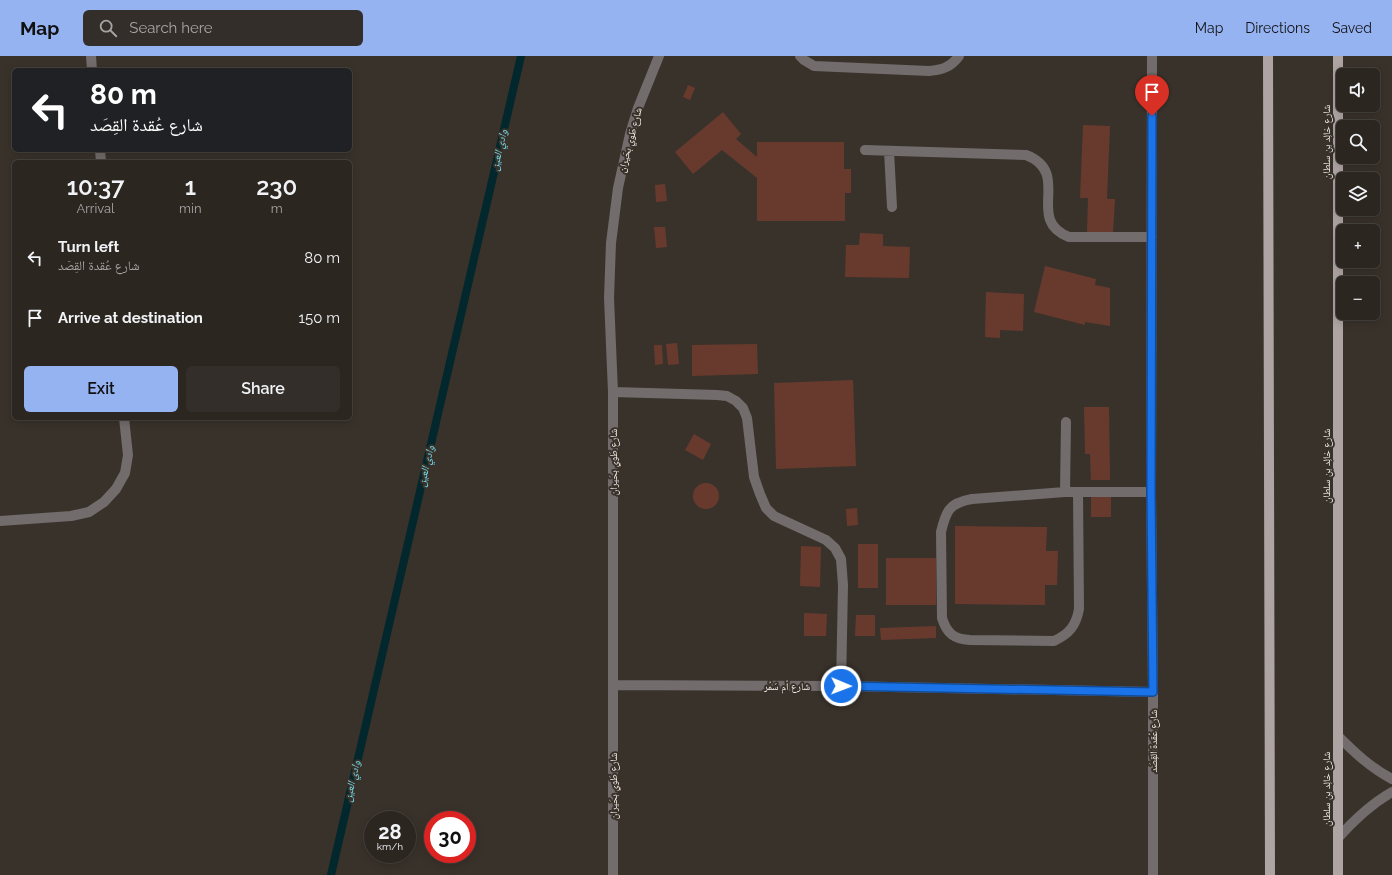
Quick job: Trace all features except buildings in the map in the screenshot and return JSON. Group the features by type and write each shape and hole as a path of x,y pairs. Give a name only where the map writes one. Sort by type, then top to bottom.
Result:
{"main road":[{"path":"1268,56 1270,875"},
{"name":"شارع خالِد بن سلطان","path":"1338,56 1338,875"}],"street":[{"path":"91,56 92,68"},
{"name":"شارع طَوي بحَيران","path":"613,875 613,392 609,270 613,215 630,134 638,108 659,56"},
{"path":"800,56 814,66 929,71 942,70 954,63 959,56"},
{"name":"شارع عُقدة القِصَد","path":"1152,56 1151,492 1153,875"},
{"path":"865,150 1026,155 1034,158 1044,166 1049,180 1048,212 1050,221 1054,228 1061,234 1069,237 1152,237"},
{"path":"889,151 892,207"},
{"path":"613,392 727,396 736,401 743,408 747,418 754,477 766,508 774,516 826,540 835,548 841,559 843,571 841,686"},
{"path":"0,521 71,516 89,512 104,502 116,490 125,474 128,455 124,420"},
{"path":"1065,492 1066,422"},
{"path":"1078,492 1079,609 1077,620 1072,629 1064,636 1054,641 970,640 960,639 952,635 945,628 942,618 941,532 943,522 949,510 959,502 972,499 1065,492 1078,492 1151,492"},
{"name":"شارع أم سَمُر","path":"613,685 841,686 1153,692"},
{"path":"1338,736 1357,756 1379,772 1392,779"},
{"path":"1338,838 1357,818 1379,800 1392,792"}],"waterway":[{"name":"وادي العين","path":"331,875 521,56"}],"route":[{"path":"841,686 1153,692 1151,492 1152,116"}]}
